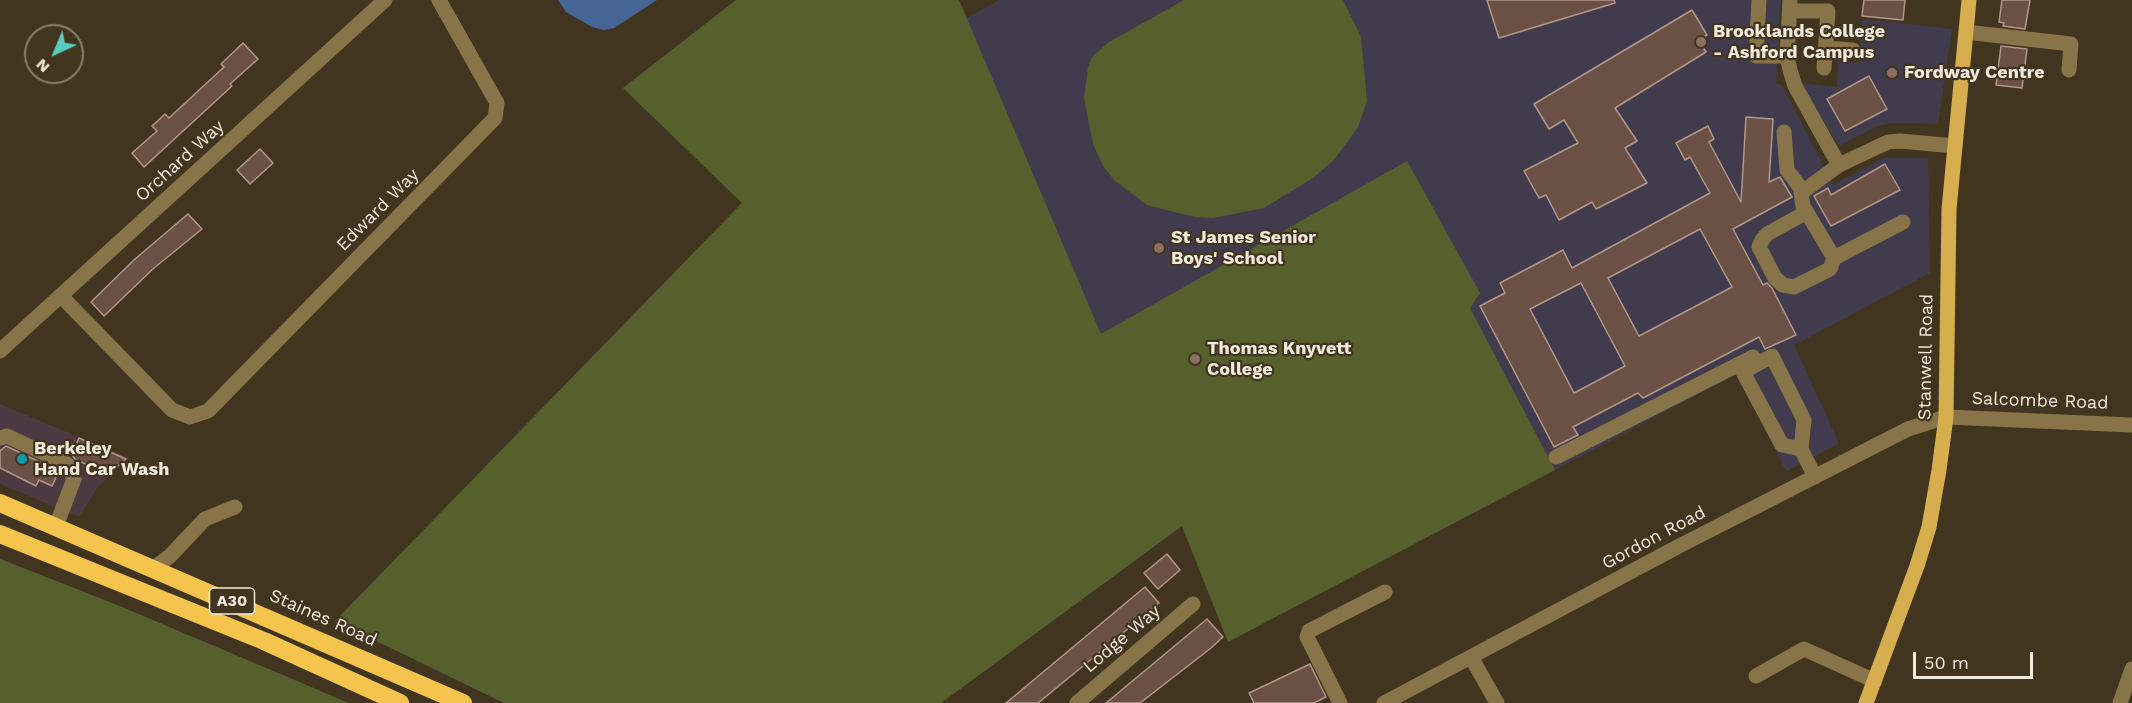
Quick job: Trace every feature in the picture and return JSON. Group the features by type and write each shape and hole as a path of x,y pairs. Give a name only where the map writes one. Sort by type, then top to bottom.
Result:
{"highway":[{"name":"Staines Road","path":"0,503 463,703"},
{"name":"A30","path":"0,534 264,641 400,703"}],"main road":[{"name":"Stanwell Road","path":"1866,703 1929,528 1946,417 1949,209 1969,0"}],"street":[{"name":"Orchard Way","path":"0,351 386,0"},
{"name":"Edward Way","path":"61,296 172,410 190,417 208,411 495,118 497,103 439,0"},
{"path":"1759,0 1756,56 1787,56"},
{"path":"1824,68 1828,11 1822,5 1790,5 1787,56 1795,86 1839,165"},
{"path":"1966,32 2071,44 2069,70"},
{"path":"1826,48 1853,50"},
{"path":"1784,132 1786,170 1803,191"},
{"path":"1834,258 1808,212 1801,193 1803,191 1839,165 1888,142 1955,146"},
{"path":"1808,212 1767,234 1759,247 1775,278 1783,285 1794,287 1830,269 1834,258 1903,222"},
{"path":"1556,456 1752,356 1757,365"},
{"path":"1801,448 1782,445 1743,372 1772,356 1804,420 1801,448 1815,477"},
{"name":"Salcombe Road","path":"1946,417 2132,425"},
{"name":"Gordon Road","path":"1384,703 1908,429 1946,417"},
{"path":"0,438 7,436 67,464 74,479 56,526"},
{"path":"154,568 170,556 205,519 235,507"},
{"path":"1340,703 1306,637 1309,631 1384,592"},
{"name":"Lodge Way","path":"1077,703 1193,604"},
{"path":"1756,676 1804,649 1875,681"},
{"path":"1471,657 1497,703"},
{"path":"2120,703 2132,669"}],"shaded area":[{"name":"Thomas Knyvett College","path":"736,0 959,0 967,18 999,0 1781,0 1776,83 1783,86 1833,185 1883,158 1928,158 1930,273 1794,345 1839,443 1807,461 1786,471 1737,374 1228,642 1182,526 941,703 504,703 335,621 742,203 623,88"},
{"name":"Fordway Centre","path":"1862,19 1952,29 1938,124 1892,123 1877,126 1839,146 1800,83 1837,87 1838,60 1859,63"},
{"path":"0,404 129,458 98,487 79,517 0,484"}],"green space":[{"name":"Thomas Knyvett College","path":"736,0 959,0 1101,334 1407,161 1480,293 1470,308 1555,470 1228,642 1182,526 941,703 504,703 335,621 742,203 623,88"},
{"path":"1184,0 1343,0 1361,37 1367,101 1358,127 1334,160 1313,178 1264,208 1213,218 1195,217 1147,205 1115,181 1103,166 1093,144 1084,98 1088,67 1092,57 1109,42"},
{"path":"0,559 115,604 349,703 0,703"}],"water":[{"path":"558,0 657,0 614,28 604,30 592,27 566,12"}],"building":[{"path":"1487,0 1614,0 1615,3 1499,38"},
{"path":"1864,0 1905,0 1903,20 1862,16"},
{"path":"2002,0 2030,0 2025,29 2003,26 2004,23 1999,22"},
{"path":"1692,10 1707,35 1698,40 1706,52 1615,108 1637,141 1625,148 1647,183 1596,209 1592,202 1559,220 1546,195 1539,198 1524,171 1578,143 1564,120 1549,129 1534,104"},
{"path":"243,43 258,59 144,167 132,153 157,131 152,126 165,114 169,118 224,67 221,64"},
{"path":"2001,46 2027,49 2022,88 1996,85"},
{"path":"1869,76 1887,109 1845,131 1827,99"},
{"path":"1746,117 1773,119 1769,182 1780,177 1792,197 1733,229 1763,285 1767,283 1772,288 1796,335 1765,349 1759,337 1643,398 1638,393 1573,427 1578,435 1554,447 1480,306 1505,293 1500,283 1563,250 1572,268 1710,193 1690,157 1685,160 1676,143 1708,126 1714,139 1709,142 1741,202","holes":["1700,229 1732,287 1639,336 1608,278","1581,283 1625,366 1574,393 1530,309"]},
{"path":"260,149 273,163 250,184 237,170"},
{"path":"1885,164 1900,190 1831,226 1814,196 1828,188 1831,195"},
{"path":"188,214 202,229 154,268 104,316 91,302 135,259"},
{"path":"79,438 126,459 112,471 106,468 104,472 76,460 72,455"},
{"name":"Berkeley Hand Car Wash","path":"6,446 59,471 52,486 39,480 36,486 0,468 0,451"},
{"path":"1167,554 1180,570 1158,589 1144,573"},
{"path":"1145,587 1159,603 1038,703 1006,703"},
{"path":"1207,619 1223,637 1211,648 1140,703 1106,703"},
{"path":"1310,664 1326,697 1314,703 1254,703 1249,693"}],"place":[{"name":"Brooklands College - Ashford Campus","path":"1701,42"},
{"name":"Fordway Centre","path":"1892,73"},
{"name":"St James Senior Boys' School","path":"1159,248"},
{"name":"Thomas Knyvett College","path":"1195,359"},
{"name":"Berkeley Hand Car Wash","path":"22,459"}]}
